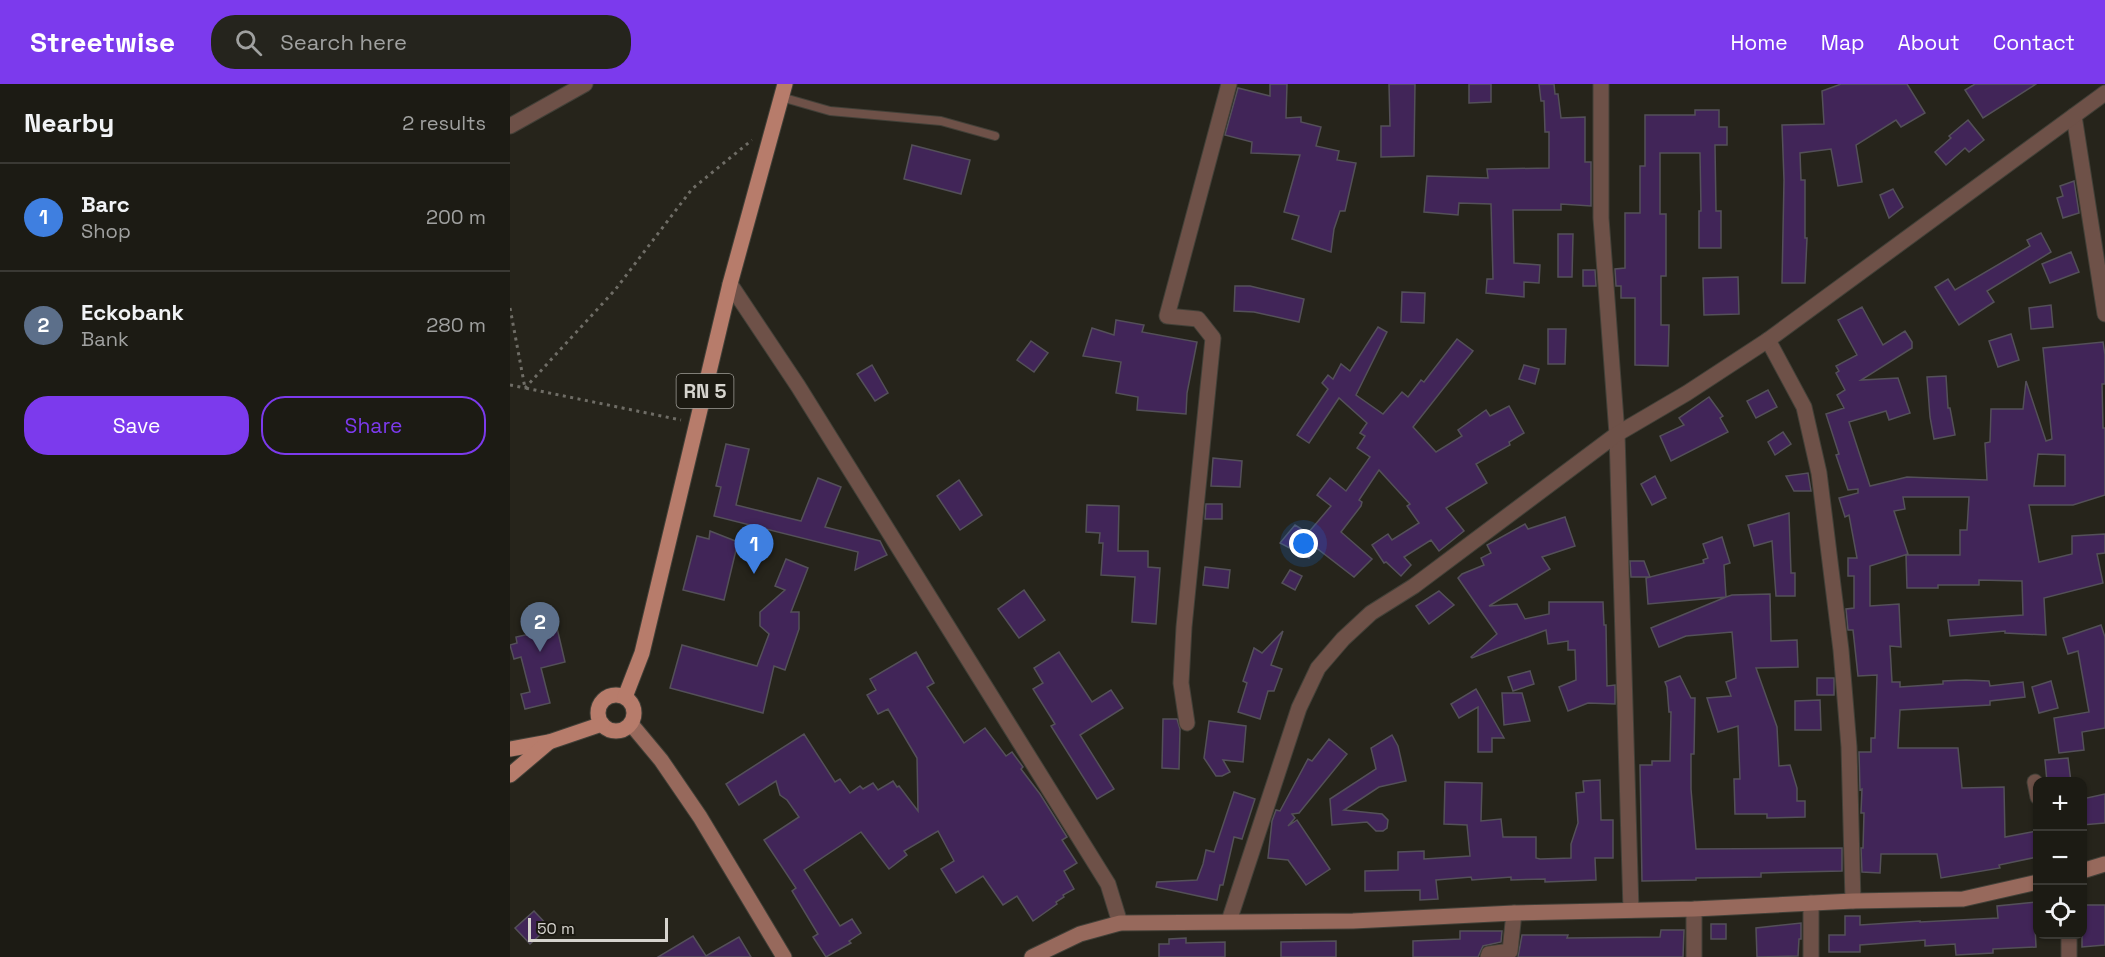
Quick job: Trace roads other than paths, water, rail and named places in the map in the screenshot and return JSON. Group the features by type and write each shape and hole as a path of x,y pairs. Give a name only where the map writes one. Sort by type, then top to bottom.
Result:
{"main road":[{"name":"RN 5","path":"625,697 642,653 730,284 783,90"},
{"path":"614,695 625,697 635,711 631,724 619,731 611,731 602,724 598,716 602,702 614,695"},
{"path":"510,749 549,742 602,724"},
{"path":"512,768 549,742"}],"street":[{"path":"510,126 585,84"},
{"path":"1187,723 1181,683 1184,627 1213,338 1198,319 1167,316 1229,84"},
{"path":"1601,84 1601,218 1617,434 1631,910"},
{"path":"1229,921 1299,708 1318,668 1343,639 1371,613 1414,586 1617,434 1687,393 1768,340 2105,93"},
{"path":"2074,116 2105,314"},
{"path":"730,284 798,386 1108,884 1120,923"},
{"path":"1768,340 1804,407 1819,473 1842,660 1849,747 1853,901"},
{"path":"631,724 661,760 700,817 784,957"},
{"path":"2087,869 2105,864"},
{"path":"1032,957 1080,934 1120,923 1353,921 1853,901 1963,900 2033,883"},
{"path":"1811,903 1811,957"},
{"path":"1694,909 1694,957"},
{"path":"1488,957 1489,954 1510,951 1514,913"},
{"path":"2069,939 2069,957"}],"lane":[{"path":"783,90 830,111 941,121 995,136"}],"place":[{"name":"Barc","path":"754,574"},
{"name":"Eckobank","path":"540,652"}]}
